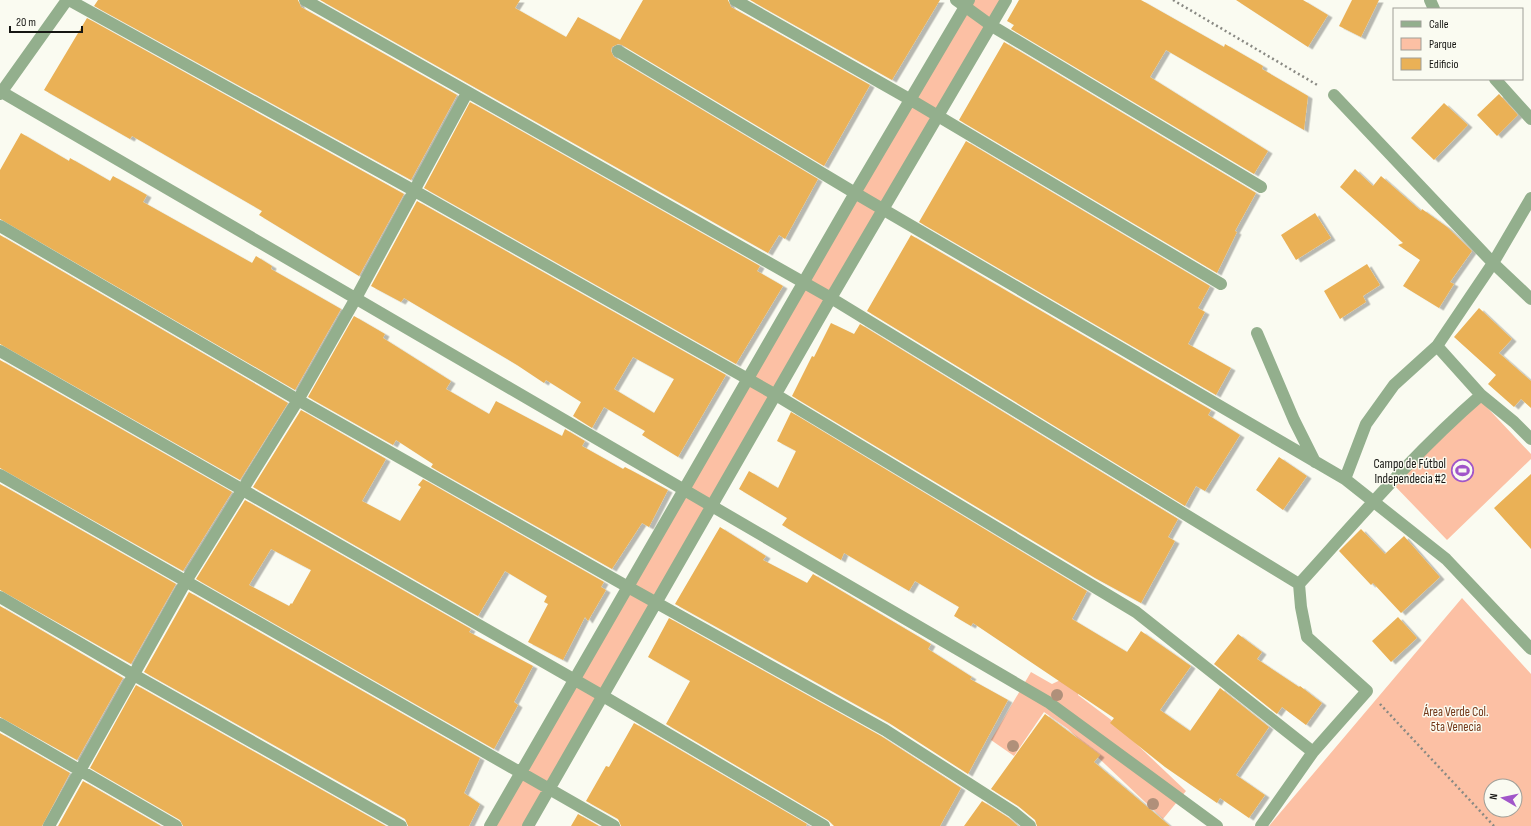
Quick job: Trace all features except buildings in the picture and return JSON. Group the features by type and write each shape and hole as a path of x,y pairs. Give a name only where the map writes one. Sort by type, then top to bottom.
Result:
{"street":[{"path":"1217,826 1048,702 0,92 68,0 413,190 776,395 1136,612 1313,752"},
{"path":"305,0 830,298 1299,584"},
{"path":"735,0 937,115 1221,284"},
{"path":"528,826 776,395 830,298 1006,0"},
{"path":"490,826 855,193 911,100 964,2 992,26 1261,187"},
{"path":"618,51 855,193 1345,479 1375,501 1446,559 1531,649"},
{"path":"1495,80 1531,119"},
{"path":"49,826 81,772 186,581 298,400 356,298 467,92"},
{"path":"1334,95 1493,263 1531,299"},
{"path":"1345,479 1366,424 1394,385 1437,346 1493,263 1531,198"},
{"path":"0,226 298,400 628,588 885,730 1013,812 1030,826"},
{"path":"1257,333 1294,420 1315,462"},
{"path":"1437,346 1481,395 1514,422 1531,439"},
{"path":"0,351 603,696 824,826"},
{"path":"1262,826 1313,752 1367,691 1307,637 1301,606 1299,584 1425,446 1481,395"},
{"path":"0,475 614,826"},
{"path":"0,597 134,675 401,826"},
{"path":"0,724 176,826"}],"path":[{"path":"1172,0 1334,95"},
{"path":"1367,691 1494,826"}],"green space":[{"path":"969,0 1001,0 524,826 492,826"},
{"name":"Campo de Fútbol Independecia #2","path":"1481,401 1531,454 1531,459 1447,540 1392,483"},
{"name":"Área Verde Col. 5ta Venecia","path":"1462,598 1531,674 1531,826 1269,826"},
{"path":"1031,672 1052,684 1069,676 1080,686 1078,695 1110,719 1186,791 1163,819 1068,729 1044,712 1014,756 991,740"}],"place":[{"name":"Campo de Fútbol Independecia #2","path":"1462,471"}]}
